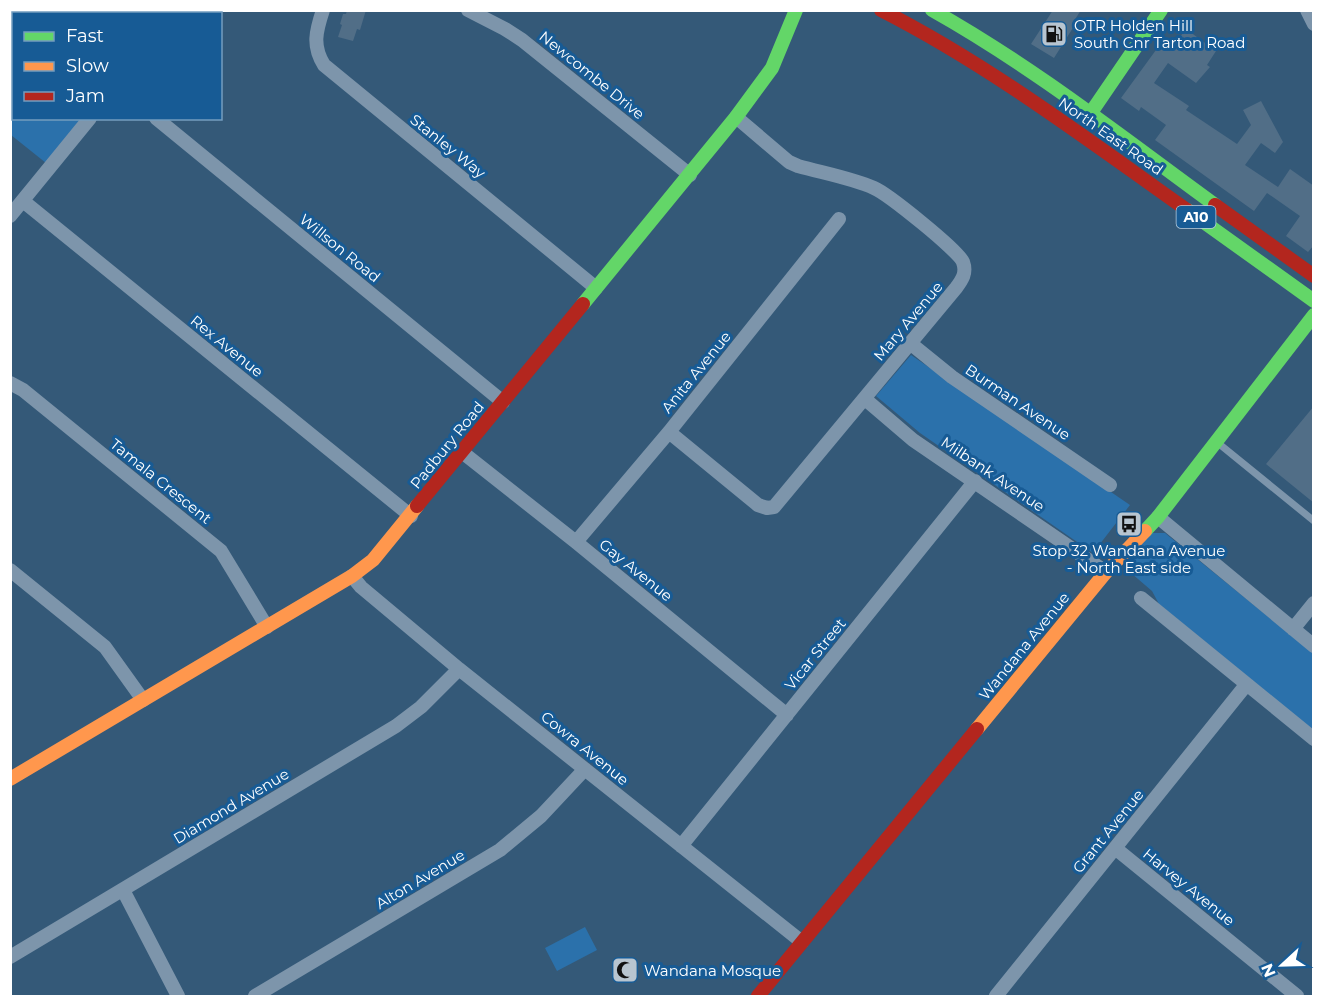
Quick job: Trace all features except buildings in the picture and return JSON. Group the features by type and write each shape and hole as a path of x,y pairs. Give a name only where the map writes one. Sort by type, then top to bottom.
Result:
{"main road":[{"name":"Padbury Road","path":"10,779 352,576 373,560 736,117 772,68 796,10"},
{"name":"North East Road","path":"881,10 916,27 972,60 1314,301"},
{"name":"North East Road","path":"932,10 975,34 1090,114 1314,276"},
{"path":"1077,133 1161,10"},
{"name":"Wandana Avenue","path":"758,996 1106,572 1158,517 1314,315"}],"street":[{"name":"Stanley Way","path":"323,10 316,32 315,46 324,65 597,288"},
{"name":"Newcombe Drive","path":"468,10 506,29 522,40 690,175"},
{"path":"1307,10 1314,24"},
{"name":"Mary Avenue","path":"669,432 758,505 767,508 774,507 963,279 965,270 962,260 875,188 789,162 736,117"},
{"path":"10,216 88,120"},
{"name":"Willson Road","path":"158,120 503,402"},
{"name":"Rex Avenue","path":"23,201 411,516"},
{"name":"Anita Avenue","path":"576,543 669,432 839,219"},
{"name":"Burman Avenue","path":"910,343 952,377 1110,485"},
{"name":"Tamala Crescent","path":"10,383 23,390 221,551 267,627"},
{"name":"Milbank Avenue","path":"865,399 913,440 1106,572"},
{"name":"Gay Avenue","path":"462,452 787,715"},
{"name":"Vicar Street","path":"681,846 975,481"},
{"path":"1158,517 1314,646"},
{"path":"10,570 105,647 143,700"},
{"name":"Cowra Avenue","path":"352,576 361,587 459,669 801,942"},
{"path":"1141,598 1314,739"},
{"path":"1293,629 1314,603"},
{"name":"Diamond Avenue","path":"10,957 396,726 421,707 459,669"},
{"name":"Grant Avenue","path":"996,996 1246,685"},
{"name":"Alton Avenue","path":"255,996 500,850 541,816 585,769"},
{"name":"Harvey Avenue","path":"1115,848 1297,996"},
{"path":"123,890 178,996"}],"lane":[{"path":"1216,441 1279,495 1314,521"}],"shaded area":[{"path":"10,11 171,11 12,12 12,120 88,120 51,167 11,135"},
{"path":"911,355 1130,505 1093,553 920,433 876,396"},
{"path":"1150,533 1165,533 1313,653 1313,730 1159,604 1152,591 1124,567"},
{"path":"585,927 597,950 557,971 545,948"}],"traffic: fast":[{"path":"583,304 736,117 772,68 796,10"},
{"path":"932,10 1041,79 1215,205"},
{"path":"1090,114 1161,10"},
{"path":"1187,210 1314,301"},
{"path":"1145,531 1314,315"}],"traffic: slow":[{"path":"10,779 352,576 373,560 417,506"},
{"path":"977,729 1106,572 1145,531"}],"traffic: jam":[{"path":"881,10 999,79 1187,210"},
{"path":"1215,205 1314,276"},
{"path":"417,506 583,304"},
{"path":"758,996 977,729"}],"place":[{"name":"OTR Holden Hill South Cnr Tarton Road","path":"1054,34"},
{"name":"Stop 32 Wandana Avenue - North East side","path":"1129,524"},
{"name":"Wandana Mosque","path":"625,970"}]}
